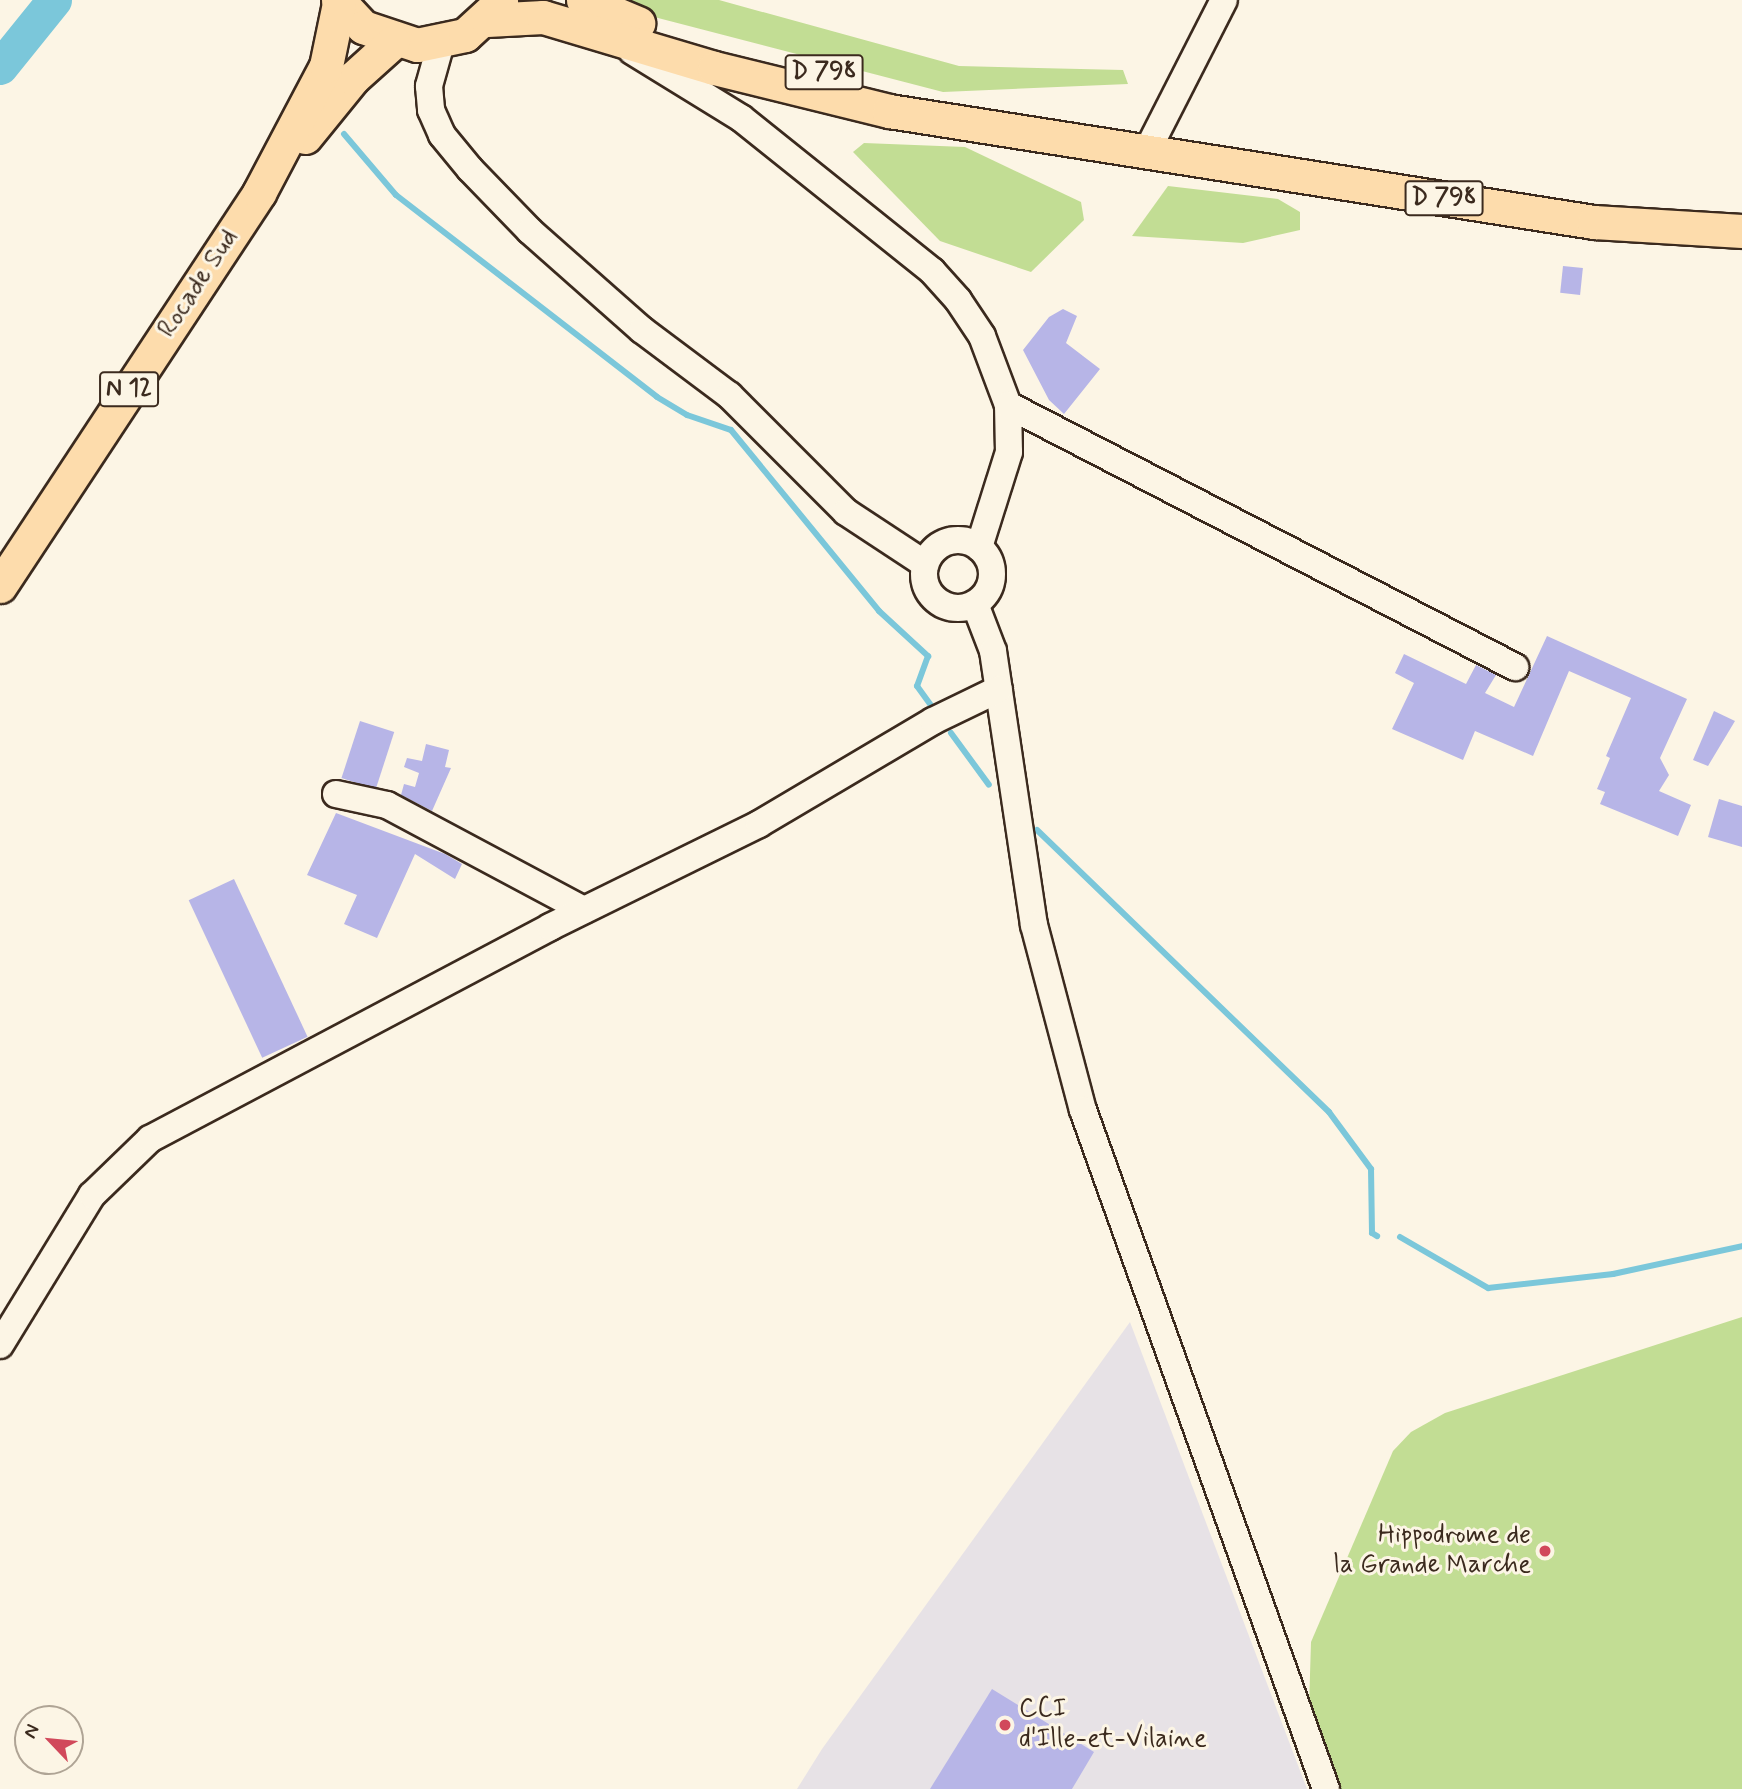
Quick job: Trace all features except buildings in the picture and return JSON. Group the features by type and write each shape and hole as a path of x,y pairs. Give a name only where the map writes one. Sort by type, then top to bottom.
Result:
{"main road":[{"name":"D 798","path":"583,0 659,30 1066,138"},
{"path":"339,1 363,27 393,42 441,43 495,10"},
{"name":"Rocade Sud","path":"0,586 259,193 326,66 339,1"},
{"name":"D 798","path":"495,10 543,17 889,111 1594,222 1742,231"},
{"name":"Rocade Sud","path":"259,193 353,78 393,42"}],"street":[{"path":"1147,151 1224,0"},
{"path":"607,36 741,118 932,271 982,337 1008,405 1009,452 979,547"},
{"path":"441,43 429,86 430,110 470,169 530,231 642,330 729,395 846,512 925,564"},
{"path":"1008,405 1515,667"},
{"path":"958,540 979,547 991,563 992,580 975,604 955,608 934,598 924,576 925,564 942,544 958,540"},
{"path":"975,604 993,651 1034,925 1083,1110 1326,1789"},
{"path":"0,1345 92,1195 150,1139 584,910 759,824 933,721 999,689"},
{"path":"336,794 387,805 584,910"}],"shaded area":[{"path":"1130,1322 1307,1789 797,1789 822,1749"}],"green space":[{"path":"610,0 719,0 959,66 1123,70 1128,84 943,92 635,12"},
{"path":"864,143 965,147 1081,202 1084,220 1031,272 940,241 853,152"},
{"path":"1168,186 1278,199 1300,212 1300,230 1243,243 1132,236"},
{"name":"Hippodrome de la Grande Marche","path":"1742,1317 1742,1789 1338,1789 1309,1708 1311,1642 1393,1451 1411,1432 1445,1413"}],"waterway":[{"path":"0,67 54,0"},
{"path":"344,134 396,195 657,397 687,415 731,430 879,611 928,656 917,686 931,705"},
{"path":"951,733 989,785"},
{"path":"1037,830 1329,1112 1371,1169 1372,1233 1377,1236"},
{"path":"1400,1237 1488,1288 1613,1274 1742,1246"}],"place":[{"name":"Hippodrome de la Grande Marche","path":"1545,1551"},
{"name":"CCI d'Ille-et-Vilaine","path":"1005,1725"}]}
